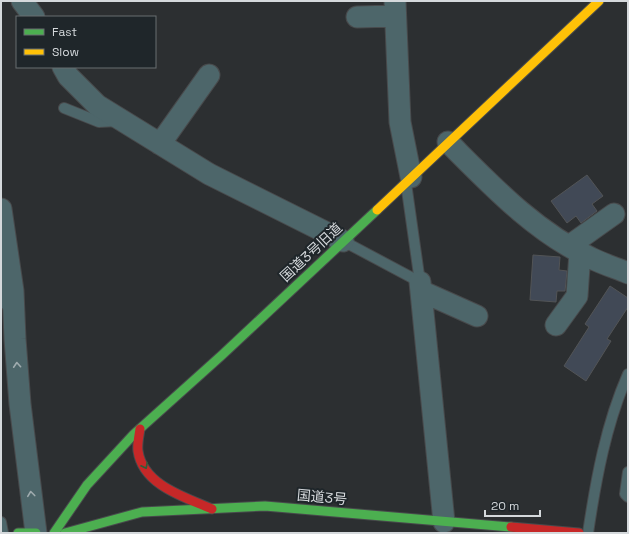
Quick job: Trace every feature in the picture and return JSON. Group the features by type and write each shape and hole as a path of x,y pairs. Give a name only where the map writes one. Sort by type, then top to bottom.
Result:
{"main road":[{"name":"国道3号旧道","path":"54,533 87,485 140,429 222,356 408,179 599,1"},
{"path":"140,429 138,451 144,466 151,477 172,491 212,509"},
{"name":"国道3号","path":"65,533 142,512 265,506 445,527 579,533"},
{"path":"18,533 36,533"}],"street":[{"path":"356,17 395,8 400,122 408,179"},
{"path":"64,68 68,76 97,105 209,174 343,241"},
{"path":"160,144 210,75"},
{"path":"448,142 507,200 550,234 591,258 628,273"},
{"path":"1,209 13,291 20,404 36,533"},
{"path":"575,249 614,214"},
{"path":"556,325 577,296 575,249"},
{"path":"421,286 478,316"},
{"path":"421,286 445,527"}],"lane":[{"path":"64,108 99,122 124,121"},
{"path":"408,179 421,286"},
{"path":"343,241 421,286"},
{"path":"1,287 15,339"},
{"path":"588,533 597,475 619,394 628,374"},
{"path":"628,472 625,494 628,498"},
{"path":"1,522 3,533"}],"building":[{"path":"587,175 603,196 592,204 597,211 581,223 576,216 567,223 551,201"},
{"path":"533,255 560,257 559,270 567,271 565,291 557,291 556,302 530,300"},
{"path":"610,286 628,298 628,307 607,339 611,341 586,381 564,366 589,327 585,324"}],"traffic: fast":[{"path":"54,533 87,485 134,434 222,355 377,210"},
{"path":"65,533 142,512 265,506 511,527"},
{"path":"18,533 36,533"}],"traffic: slow":[{"path":"377,210 599,1"}],"traffic: jam":[{"path":"140,429 138,451 141,463 148,473 166,488 212,509"},
{"path":"511,527 579,533"}]}
